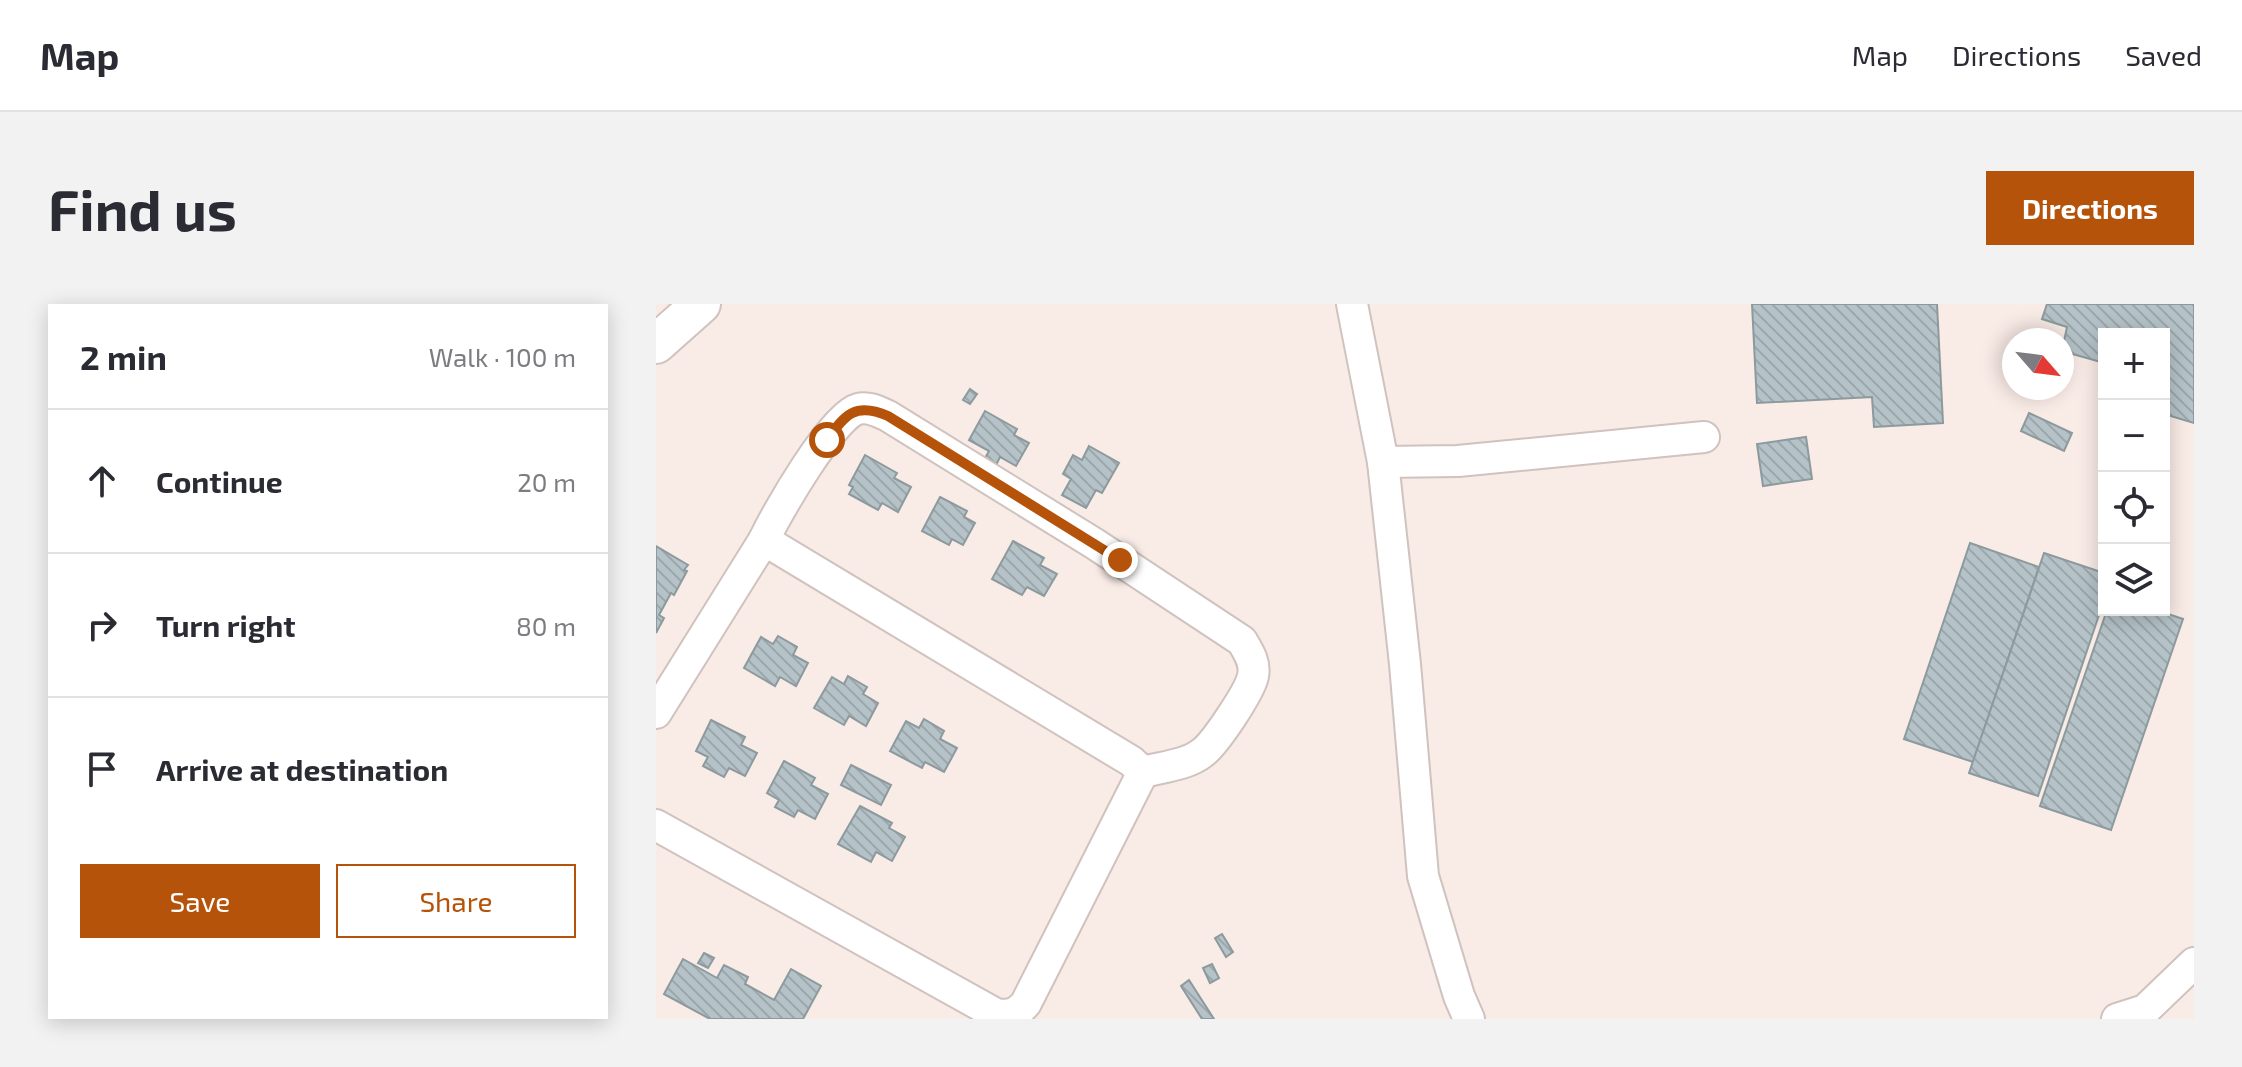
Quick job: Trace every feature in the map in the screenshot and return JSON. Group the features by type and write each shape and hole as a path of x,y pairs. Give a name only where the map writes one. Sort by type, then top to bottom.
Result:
{"main road":[{"path":"656,344 701,304"}],"street":[{"path":"1352,304 1383,462 1405,664 1423,876 1459,996 1469,1019"},
{"path":"656,713 764,540 784,501 841,420 858,409 873,409 888,416 1095,544 1242,641 1253,664 1253,677 1219,736 1202,754 1143,772 1026,1003 1018,1012 1009,1015 996,1014 656,825"},
{"path":"1383,462 1458,461 1704,437"},
{"path":"764,540 1131,761 1143,772"},
{"path":"2117,1019 2145,1010 2194,963"}],"building":[{"path":"1752,304 1937,304 1943,423 1874,427 1872,397 1757,403"},
{"path":"2047,304 2194,304 2194,423 2170,416 2170,328 2098,328 2098,361 2074,354 2074,328 2042,319"},
{"path":"970,389 977,394 970,404 963,400"},
{"path":"985,411 1017,429 1014,435 1029,443 1016,466 1000,457 995,467 984,460 989,451 969,440"},
{"path":"2029,413 2072,433 2064,451 2021,431"},
{"path":"1806,437 1812,479 1763,486 1757,444"},
{"path":"1089,446 1119,463 1102,493 1096,490 1086,508 1062,495 1071,479 1063,474 1073,455 1082,460"},
{"path":"865,455 897,473 894,478 911,487 898,512 882,503 878,510 849,494 853,487 849,485"},
{"path":"940,497 967,511 964,517 975,523 963,545 952,539 949,545 922,531"},
{"path":"1013,541 1044,558 1040,565 1057,574 1044,596 1027,587 1022,595 992,579"},
{"path":"1970,543 2039,567 1973,762 1904,739"},
{"path":"656,546 688,565 674,595 671,593 659,615 664,618 656,633"},
{"path":"2044,553 2098,571 2099,616 2038,796 1969,773"},
{"path":"2170,615 2183,619 2111,830 2040,806 2105,616"},
{"path":"778,636 797,647 793,655 808,663 796,686 780,677 775,686 744,668 761,637 773,644"},
{"path":"848,676 867,687 863,694 878,703 866,726 849,716 844,725 814,708 832,677 844,684"},
{"path":"924,719 944,731 940,739 957,748 944,772 925,762 922,768 890,751 906,721 919,728"},
{"path":"711,720 745,737 741,745 757,753 745,776 729,768 724,777 703,766 708,757 696,751"},
{"path":"784,761 815,778 811,785 828,794 815,819 798,810 794,817 775,807 779,800 767,793"},
{"path":"851,765 891,785 881,805 841,785"},
{"path":"860,806 892,823 889,828 905,837 892,861 876,852 871,862 838,844"},
{"path":"1222,934 1233,952 1226,957 1215,938"},
{"path":"704,953 714,958 708,968 698,963"},
{"path":"683,959 717,978 724,965 748,977 745,984 774,1000 791,969 821,986 803,1019 710,1019 664,994"},
{"path":"1212,964 1219,978 1210,983 1203,968"},
{"path":"1189,980 1214,1019 1202,1019 1181,986"}],"route":[{"path":"827,440 841,420 858,409 873,409 1120,560"}]}
